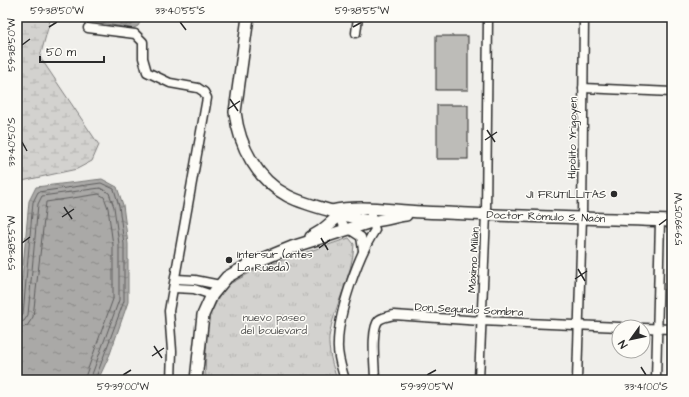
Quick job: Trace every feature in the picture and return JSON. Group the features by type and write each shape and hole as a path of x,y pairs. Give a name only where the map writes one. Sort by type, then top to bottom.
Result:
{"main road":[{"path":"248,17 235,112 236,126 242,144 252,162 273,186 288,196 337,212"},
{"name":"Doctor Rómulo S. Naón","path":"337,212 369,207 421,212 672,221"},
{"path":"329,225 330,219 337,212"},
{"path":"292,247 329,225 337,212"},
{"name":"Doctor Rómulo S. Naón","path":"337,212 374,221 421,212"},
{"path":"196,380 201,327 206,307 212,295 220,285 235,272 248,265 292,247 374,221"}],"street":[{"path":"356,33 358,17"},
{"name":"Máximo Millán","path":"479,380 486,214 488,17"},
{"name":"Hipólito Yrigoyen","path":"577,380 582,217 584,17"},
{"path":"88,28 134,34 143,42 143,58 146,72 170,83 198,88 204,92 207,98 176,279 169,311 172,351 171,380"},
{"path":"583,88 672,92"},
{"path":"345,380 341,366 338,344 345,304 363,251 375,230 374,221 369,207"},
{"path":"337,212 348,230 361,237 363,251"},
{"path":"656,380 660,221"},
{"path":"176,279 195,280 220,285"},
{"path":"174,288 194,289 212,295"},
{"name":"Don Segundo Sombra","path":"375,380 374,329 379,320 394,315 481,321 611,327"},
{"path":"651,328 672,329"}],"green space":[{"path":"17,17 51,17 40,57 99,145 92,161 77,169 22,181 17,227"},
{"name":"nuevo paseo del boulevard","path":"349,238 354,244 353,256 347,279 331,325 329,337 332,364 337,380 205,380 207,321 224,287 259,268"}],"water":[{"path":"72,17 143,17 138,26 132,29"},
{"path":"102,179 117,187 123,205 128,244 128,302 110,354 98,380 19,380 17,332 29,201 36,187"}],"building":[{"path":"436,36 468,36 468,90 436,90"},
{"path":"437,105 468,105 468,159 437,159"}],"place":[{"name":"JI FRUTILLITAS","path":"614,194"},
{"name":"Intersur (antes La Rueda)","path":"229,260"}]}
